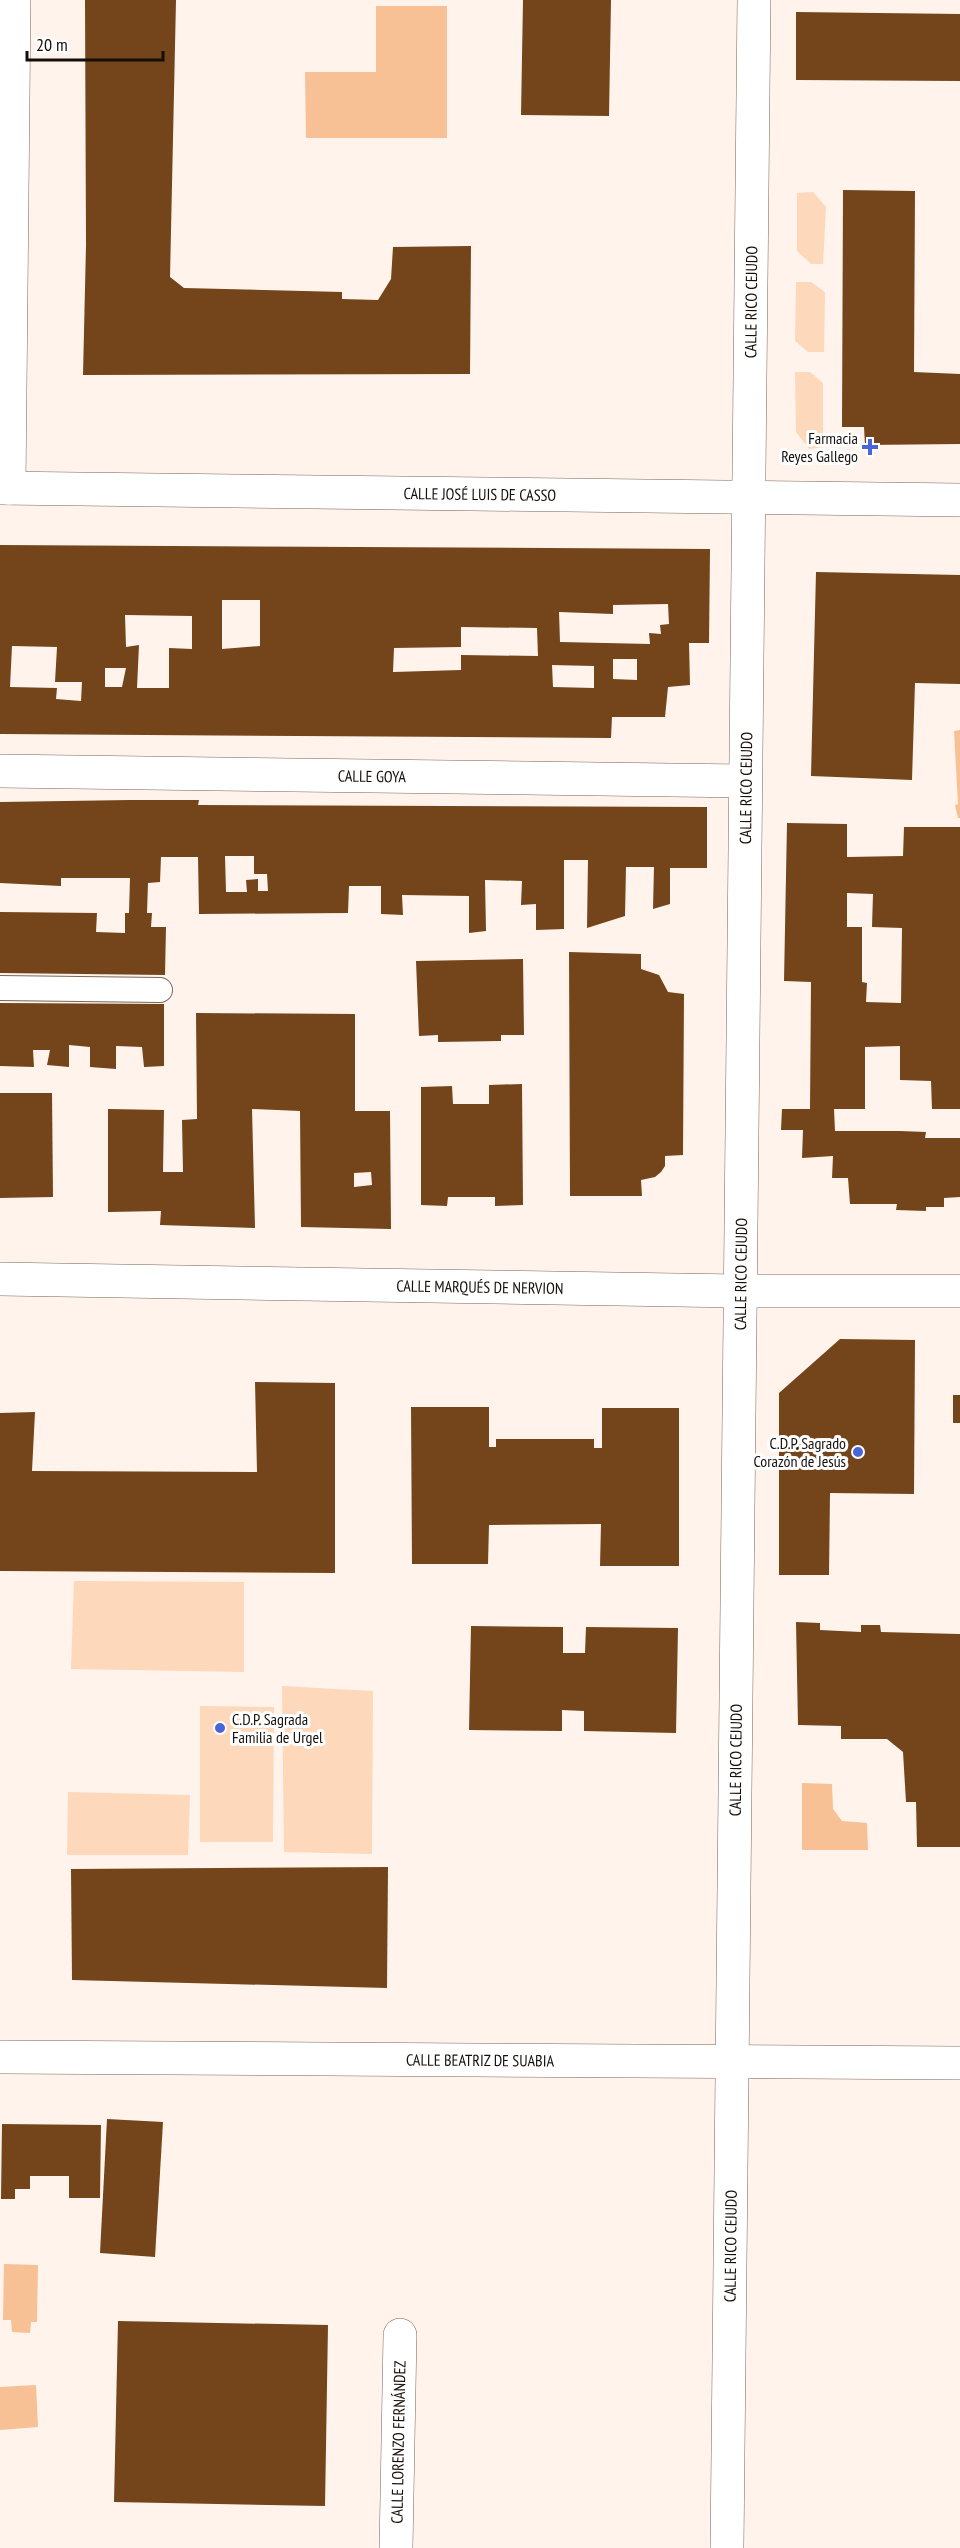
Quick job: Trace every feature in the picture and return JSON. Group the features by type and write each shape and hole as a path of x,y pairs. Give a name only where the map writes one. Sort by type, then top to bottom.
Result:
{"street":[{"path":"4,488 14,0"},
{"name":"CALLE RICO CEJUDO","path":"727,2548 738,1291 750,498 754,0"},
{"name":"CALLE JOSÉ LUIS DE CASSO","path":"4,488 960,500"},
{"name":"CALLE GOYA","path":"0,771 744,781"},
{"name":"CALLE MARQUÉS DE NERVION","path":"0,1279 738,1291 960,1292"},
{"name":"CALLE BEATRIZ DE SUABIA","path":"0,2057 960,2063"},
{"name":"CALLE LORENZO FERNÁNDEZ","path":"396,2548 400,2335"}],"lane":[{"path":"0,988 160,990"}],"shaded area":[{"path":"376,6 447,6 447,138 306,138 305,72 376,72"},
{"path":"813,192 826,207 823,264 811,264 797,251 797,193"},
{"path":"796,282 811,282 825,292 824,352 808,352 795,341"},
{"path":"795,372 810,372 823,383 823,447 809,449 796,432"},
{"path":"960,730 960,818 958,818 955,805 958,804 954,731"},
{"path":"74,1581 244,1582 244,1672 71,1669"},
{"path":"282,1686 373,1691 372,1854 284,1852"},
{"path":"200,1706 274,1707 273,1842 200,1842"},
{"path":"802,1783 832,1784 833,1809 842,1821 867,1823 868,1850 802,1850"},
{"path":"68,1792 190,1795 188,1855 67,1855"},
{"path":"4,2264 38,2265 37,2322 31,2322 30,2333 12,2332 11,2320 3,2320"},
{"path":"36,2385 38,2427 0,2430 0,2387"}],"building":[{"path":"85,0 176,0 170,277 184,288 342,292 342,299 378,300 391,279 393,247 471,246 470,374 83,375 86,245"},
{"path":"523,0 611,0 609,116 521,115"},
{"path":"796,12 960,14 960,81 796,80"},
{"path":"843,190 915,191 914,372 960,374 960,444 865,445 864,427 842,427"},
{"path":"0,545 710,549 709,643 689,643 690,685 668,687 665,717 612,717 611,738 0,734","holes":["222,600 260,600 260,646 222,649","668,604 669,624 660,625 661,634 649,633 650,644 560,642 559,612 613,614 613,605","125,615 192,616 192,649 169,648 169,688 137,688 139,645 126,647","461,627 537,628 538,656 461,655 461,670 393,672 394,648 461,647","12,646 57,647 55,682 82,682 81,701 56,699 57,688 10,687","613,659 637,659 637,680 613,679","552,665 594,666 594,688 553,687","105,668 126,668 122,687 105,687"]},
{"path":"816,572 960,575 960,684 915,683 912,780 811,776"},
{"path":"199,800 198,805 707,807 707,868 670,868 670,904 653,909 654,867 626,867 625,916 587,928 588,860 564,860 564,929 536,930 536,904 521,905 522,881 485,880 486,931 469,933 469,896 402,895 403,915 381,914 381,886 349,886 348,913 199,914 198,857 161,857 160,882 148,883 147,913 152,913 151,927 166,927 165,975 0,973 0,912 97,913 96,932 125,933 125,913 129,913 130,878 61,878 61,886 0,883 0,802","holes":["225,856 254,856 254,874 267,874 268,891 258,891 258,879 246,880 247,892 226,892"]},
{"path":"787,823 847,824 847,857 903,856 904,827 960,827 960,1109 932,1109 931,1081 900,1080 900,1046 865,1047 865,1109 834,1109 835,1131 926,1132 925,1138 960,1138 960,1197 944,1198 944,1207 926,1207 926,1211 896,1210 897,1204 850,1204 848,1178 832,1178 833,1156 802,1158 803,1130 781,1130 782,1109 810,1109 811,982 784,981","holes":["847,893 873,894 872,927 902,928 901,1003 866,1002 867,983 862,982 862,927 847,927"]},
{"path":"569,952 641,954 641,969 659,975 668,992 684,994 683,1155 665,1156 665,1166 661,1172 655,1177 641,1180 642,1196 570,1196"},
{"path":"523,959 524,1035 501,1035 501,1041 438,1042 438,1035 419,1036 416,961"},
{"path":"0,1003 164,1004 164,1066 144,1067 142,1047 116,1046 116,1069 90,1067 90,1047 69,1045 69,1067 47,1065 50,1050 33,1050 34,1067 0,1066"},
{"path":"196,1013 355,1014 355,1111 390,1111 391,1229 301,1227 300,1111 252,1109 255,1228 160,1225 161,1211 108,1212 108,1109 164,1110 163,1172 183,1172 182,1120 197,1119","holes":["371,1172 372,1185 354,1187 354,1173"]},
{"path":"522,1084 523,1205 495,1206 495,1197 448,1197 447,1206 421,1205 421,1087 452,1086 453,1104 489,1104 489,1085"},
{"path":"0,1093 52,1093 53,1197 0,1198"},
{"path":"840,1339 915,1340 914,1494 830,1493 829,1575 779,1575 779,1393"},
{"path":"255,1382 335,1383 335,1573 0,1571 0,1413 35,1412 32,1471 257,1472"},
{"path":"953,1395 960,1395 960,1423 953,1423"},
{"path":"411,1407 489,1407 489,1447 496,1447 496,1439 594,1439 594,1448 602,1448 602,1408 679,1408 679,1566 600,1566 601,1524 489,1525 488,1564 412,1564"},
{"path":"796,1622 820,1623 820,1630 861,1632 861,1625 880,1625 881,1632 960,1634 960,1847 917,1847 916,1802 906,1802 903,1752 887,1739 841,1739 841,1726 798,1725"},
{"path":"471,1626 563,1627 563,1653 585,1653 586,1627 678,1628 676,1733 584,1731 584,1711 562,1710 562,1731 469,1730"},
{"path":"388,1867 387,1988 72,1980 71,1869"},
{"path":"107,2119 163,2122 155,2257 100,2253"},
{"path":"2,2124 101,2125 100,2198 69,2198 69,2176 30,2176 30,2189 15,2189 15,2199 1,2199"},
{"path":"118,2321 328,2325 325,2506 114,2502"}],"place":[{"name":"Farmacia Reyes Gallego","path":"870,447"},
{"name":"C.D.P. Sagrado Corazón de Jesús","path":"858,1452"},
{"name":"C.D.P. Sagrada Familia de Urgel","path":"220,1728"}]}
